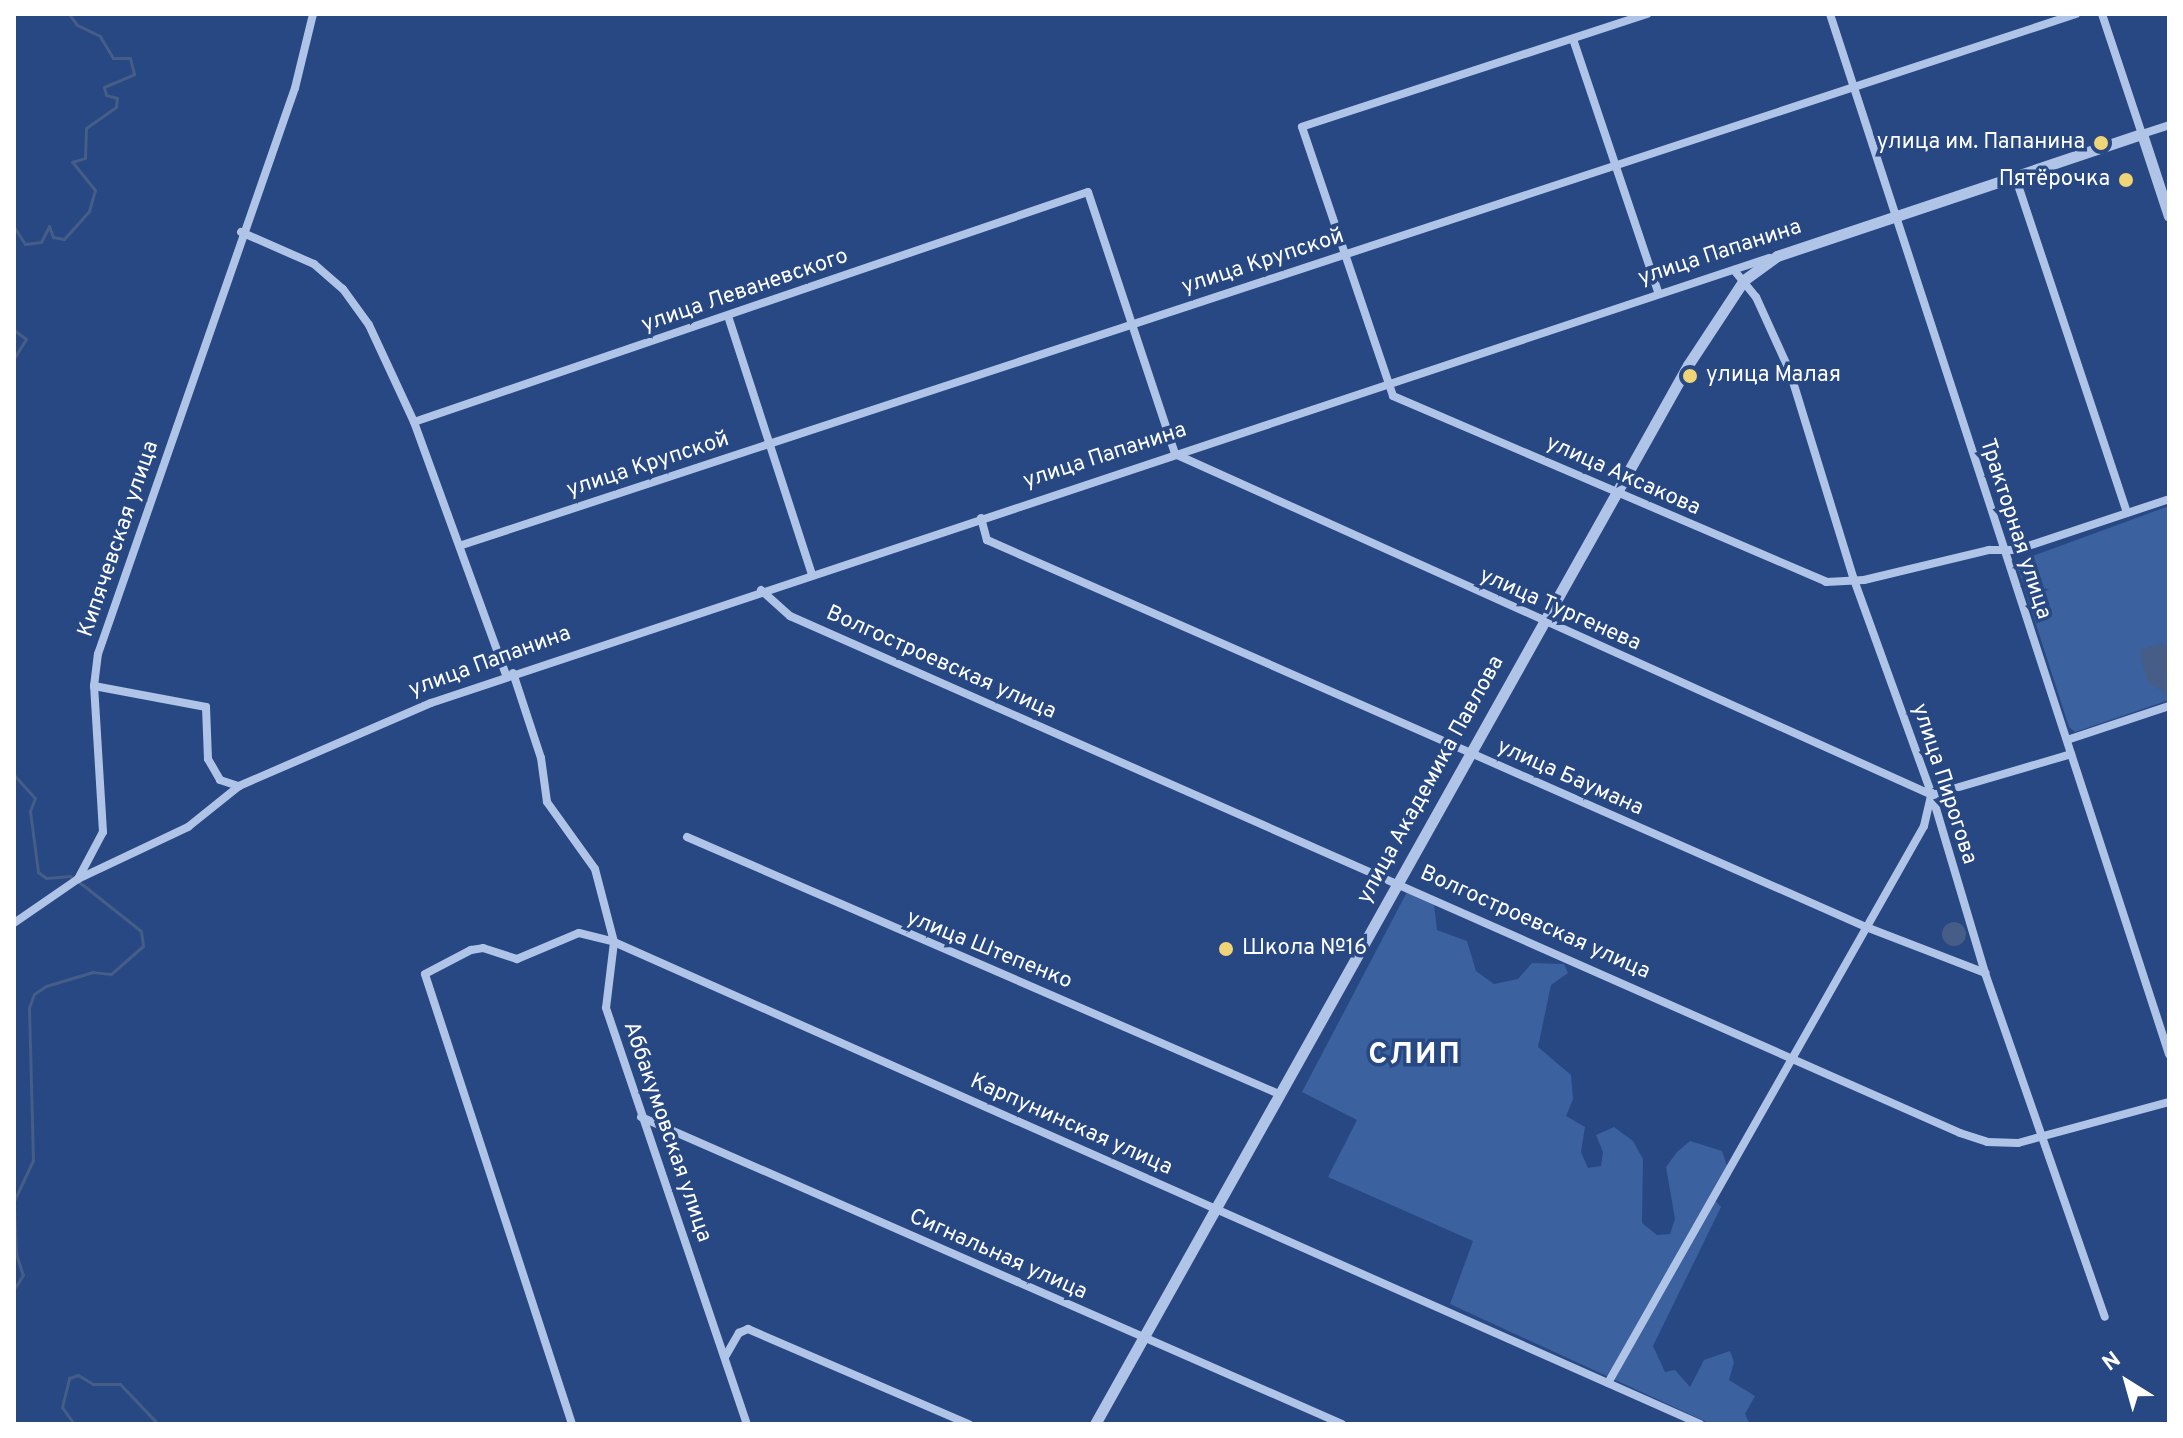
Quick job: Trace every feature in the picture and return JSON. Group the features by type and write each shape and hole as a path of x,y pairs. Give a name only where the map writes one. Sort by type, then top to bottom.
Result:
{"street":[{"name":"Кипячевская улица","path":"14,923 78,879 103,832 94,686 112,604 161,475 241,232 295,88 313,14"},
{"path":"1388,384 1302,127 1647,14"},
{"name":"Тракторная улица","path":"1830,14 1893,216 2169,1054"},
{"name":"улица Крупской","path":"462,545 1345,255 1615,163 2076,14"},
{"path":"2102,14 2169,216"},
{"path":"1573,39 1659,294"},
{"name":"улица Папанина","path":"78,879 188,827 239,786 510,674 2169,125"},
{"path":"2015,176 2127,513"},
{"name":"улица Леваневского","path":"414,422 1088,192 1131,325"},
{"name":"Аббакумовская улица","path":"241,232 314,264 343,289 369,325 414,422 541,758 547,802 595,869 614,942 606,1008 747,1424"},
{"name":"улица Академика Павлова","path":"1095,1424 1617,491 1687,355 1744,280 1777,256"},
{"name":"улица Пирогова","path":"1734,270 1744,280 1790,372 1853,577 1932,795 1985,973 2040,1139 2105,1317"},
{"path":"728,316 812,574"},
{"path":"1131,325 1175,454"},
{"name":"улица Аксакова","path":"1388,384 1393,396 1826,582 1853,577 1864,580 2003,550 2169,499"},
{"name":"улица Тургенева","path":"1175,454 1542,622 1932,795"},
{"name":"улица Баумана","path":"981,518 987,540 1866,927 1985,973"},
{"name":"Волгостроевская улица","path":"761,590 790,616 1987,1142 2040,1139 2169,1102"},
{"path":"94,686 206,707 208,759 220,780 239,786"},
{"path":"2067,740 2169,706"},
{"path":"1608,1383 1924,826 1932,795 2071,754"},
{"name":"улица Штепенко","path":"687,837 1279,1094"},
{"name":"Карпунинская улица","path":"572,1424 425,974 483,948 517,959 579,933 614,942 1700,1424"},
{"name":"Сигнальная улица","path":"641,1117 1342,1424"},
{"path":"725,1357 733,1339 748,1329 969,1424"}],"shaded area":[{"path":"2169,506 2169,700 2075,732 2069,727 2016,562"},
{"path":"2162,643 2169,647 2166,694 2148,682 2141,650"},
{"path":"1407,892 1434,905 1437,930 1467,941 1476,971 1494,984 1518,979 1532,963 1564,964 1568,973 1551,985 1538,1047 1571,1075 1573,1099 1566,1116 1585,1127 1581,1152 1588,1168 1601,1166 1603,1152 1596,1135 1614,1127 1633,1141 1643,1159 1642,1223 1657,1235 1670,1234 1675,1219 1666,1167 1677,1152 1690,1141 1722,1151 1727,1166 1712,1197 1721,1207 1653,1346 1665,1372 1675,1370 1690,1387 1704,1360 1730,1351 1734,1362 1729,1380 1755,1396 1745,1414 1750,1424 1711,1424 1450,1304 1473,1241 1328,1177 1357,1120 1302,1092"},
{"path":"1954,922 1963,925 1966,934 1963,943 1954,946 1945,943 1942,934 1945,925"}],"waterway":[{"path":"14,227 25,244 41,242 49,226 53,237 64,239 89,211 95,190 72,162 85,158 86,128 116,107 117,98 106,95 104,87 134,74 130,58 113,58 100,36 77,25 69,14"},
{"path":"14,330 26,339 14,358"},
{"path":"14,775 35,798 30,811 38,872 46,878 70,876 83,885 141,931 143,946 111,974 93,972 46,986 34,994 29,1008 33,1160 14,1201 16,1254 23,1275 14,1289"},
{"path":"74,1424 62,1407 69,1378 78,1375 93,1384 120,1384 158,1424"}],"place":[{"name":"улица им. Папанина","path":"2101,143"},
{"name":"Пятёрочка","path":"2126,180"},
{"name":"улица Малая","path":"1690,376"},
{"name":"Школа №16","path":"1226,949"}],"district":[{"name":"СЛИП","path":"1415,1056"}]}
